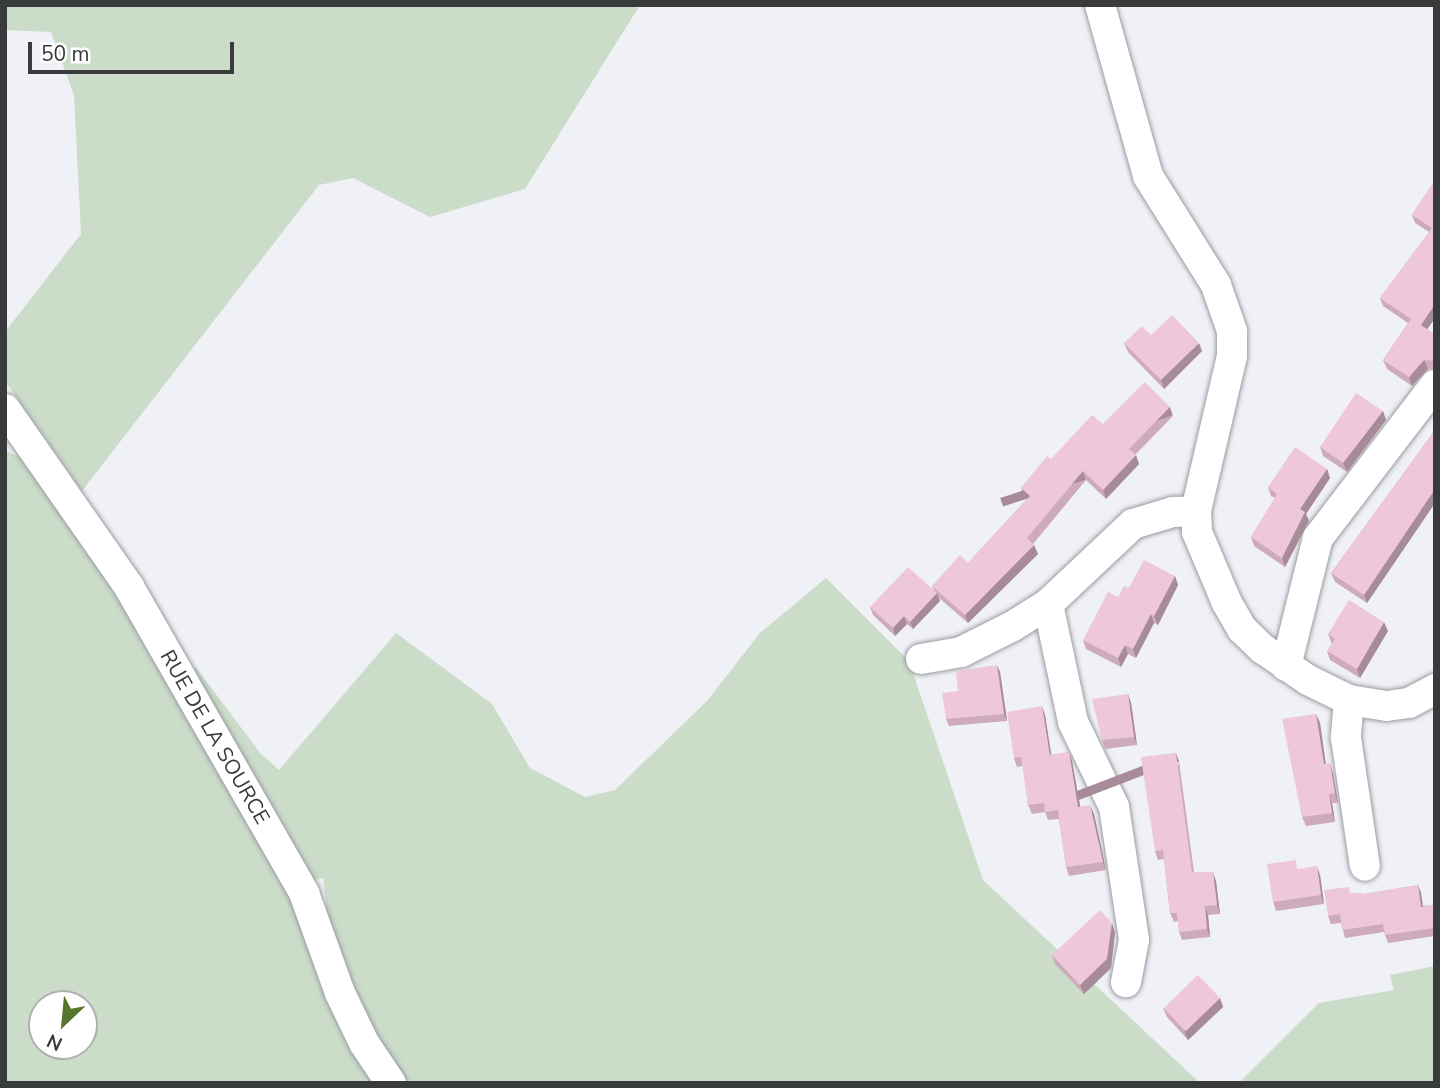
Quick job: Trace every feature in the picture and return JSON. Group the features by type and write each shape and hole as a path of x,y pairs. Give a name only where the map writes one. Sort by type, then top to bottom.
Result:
{"street":[{"path":"1100,5 1148,176 1199,258 1227,310 1232,331 1232,356 1196,511 1206,557 1242,629 1286,666 1349,700 1387,706 1409,703 1435,689"},
{"path":"1286,666 1318,538 1435,385"},
{"name":"RUE DE LA SOURCE","path":"5,409 129,587 304,893 340,993 364,1043 391,1083"},
{"path":"921,659 975,647 1048,604 1114,537 1133,524 1173,512 1196,511"},
{"path":"1048,604 1073,722 1114,807 1134,940 1126,982"},
{"path":"1349,700 1346,738 1365,866"}],"green space":[{"path":"5,5 640,5 525,189 430,217 353,178 319,185 82,491 5,381 5,332 81,234 74,95 51,32 5,30"},
{"path":"6,451 21,458 124,592 283,868 380,1083 5,1083"},
{"path":"826,578 909,661 983,880 1200,1083 405,1083 352,1000 328,918 323,878 312,880 199,684 194,665 261,754 279,770 396,633 492,704 530,768 585,797 615,790 708,700 759,634"},
{"path":"1435,966 1435,1083 1239,1083 1319,1003 1394,990 1390,975"}],"building":[{"path":"1435,180 1435,304 1421,325 1435,334 1435,361 1424,360 1409,377 1383,360 1411,319 1380,298 1432,228 1412,215"},
{"path":"1172,315 1199,343 1161,380 1124,343 1142,326 1151,335"},
{"path":"1145,382 1170,407 1129,449 1136,455 1103,490 1083,471 1027,538 1034,545 965,615 932,586 960,555 968,563 1030,496 1021,488 1047,456 1051,459 1092,415 1103,424"},
{"path":"1356,393 1383,411 1343,463 1320,447"},
{"path":"1435,430 1435,489 1364,595 1331,573"},
{"path":"1295,447 1327,469 1300,509 1305,512 1282,558 1251,537 1277,494 1268,487"},
{"path":"1144,560 1175,576 1133,649 1125,645 1118,658 1083,640 1108,592 1118,597 1124,586 1129,588"},
{"path":"908,567 937,593 910,622 904,616 893,628 870,607"},
{"path":"1349,600 1384,622 1357,669 1327,651 1335,639 1328,634"},
{"path":"997,665 1004,714 946,719 942,693 958,691 956,671"},
{"path":"1128,694 1134,737 1102,740 1092,699"},
{"path":"1042,706 1052,769 1050,755 1069,752 1078,807 1090,805 1103,862 1066,867 1058,810 1045,812 1044,803 1028,805 1021,757 1014,758 1007,712"},
{"path":"1316,714 1324,764 1330,763 1335,793 1329,794 1332,813 1302,817 1282,719"},
{"path":"1176,753 1192,872 1213,872 1217,905 1205,906 1207,929 1179,932 1177,913 1170,913 1163,850 1155,851 1141,757"},
{"path":"1296,860 1297,869 1317,866 1321,895 1273,902 1267,864"},
{"path":"1418,885 1421,907 1435,905 1435,928 1385,935 1383,924 1342,930 1340,914 1328,916 1324,890 1349,887 1350,893 1364,894"},
{"path":"1100,910 1112,923 1107,959 1080,985 1052,955"},
{"path":"1198,975 1220,998 1186,1031 1163,1008"}]}
